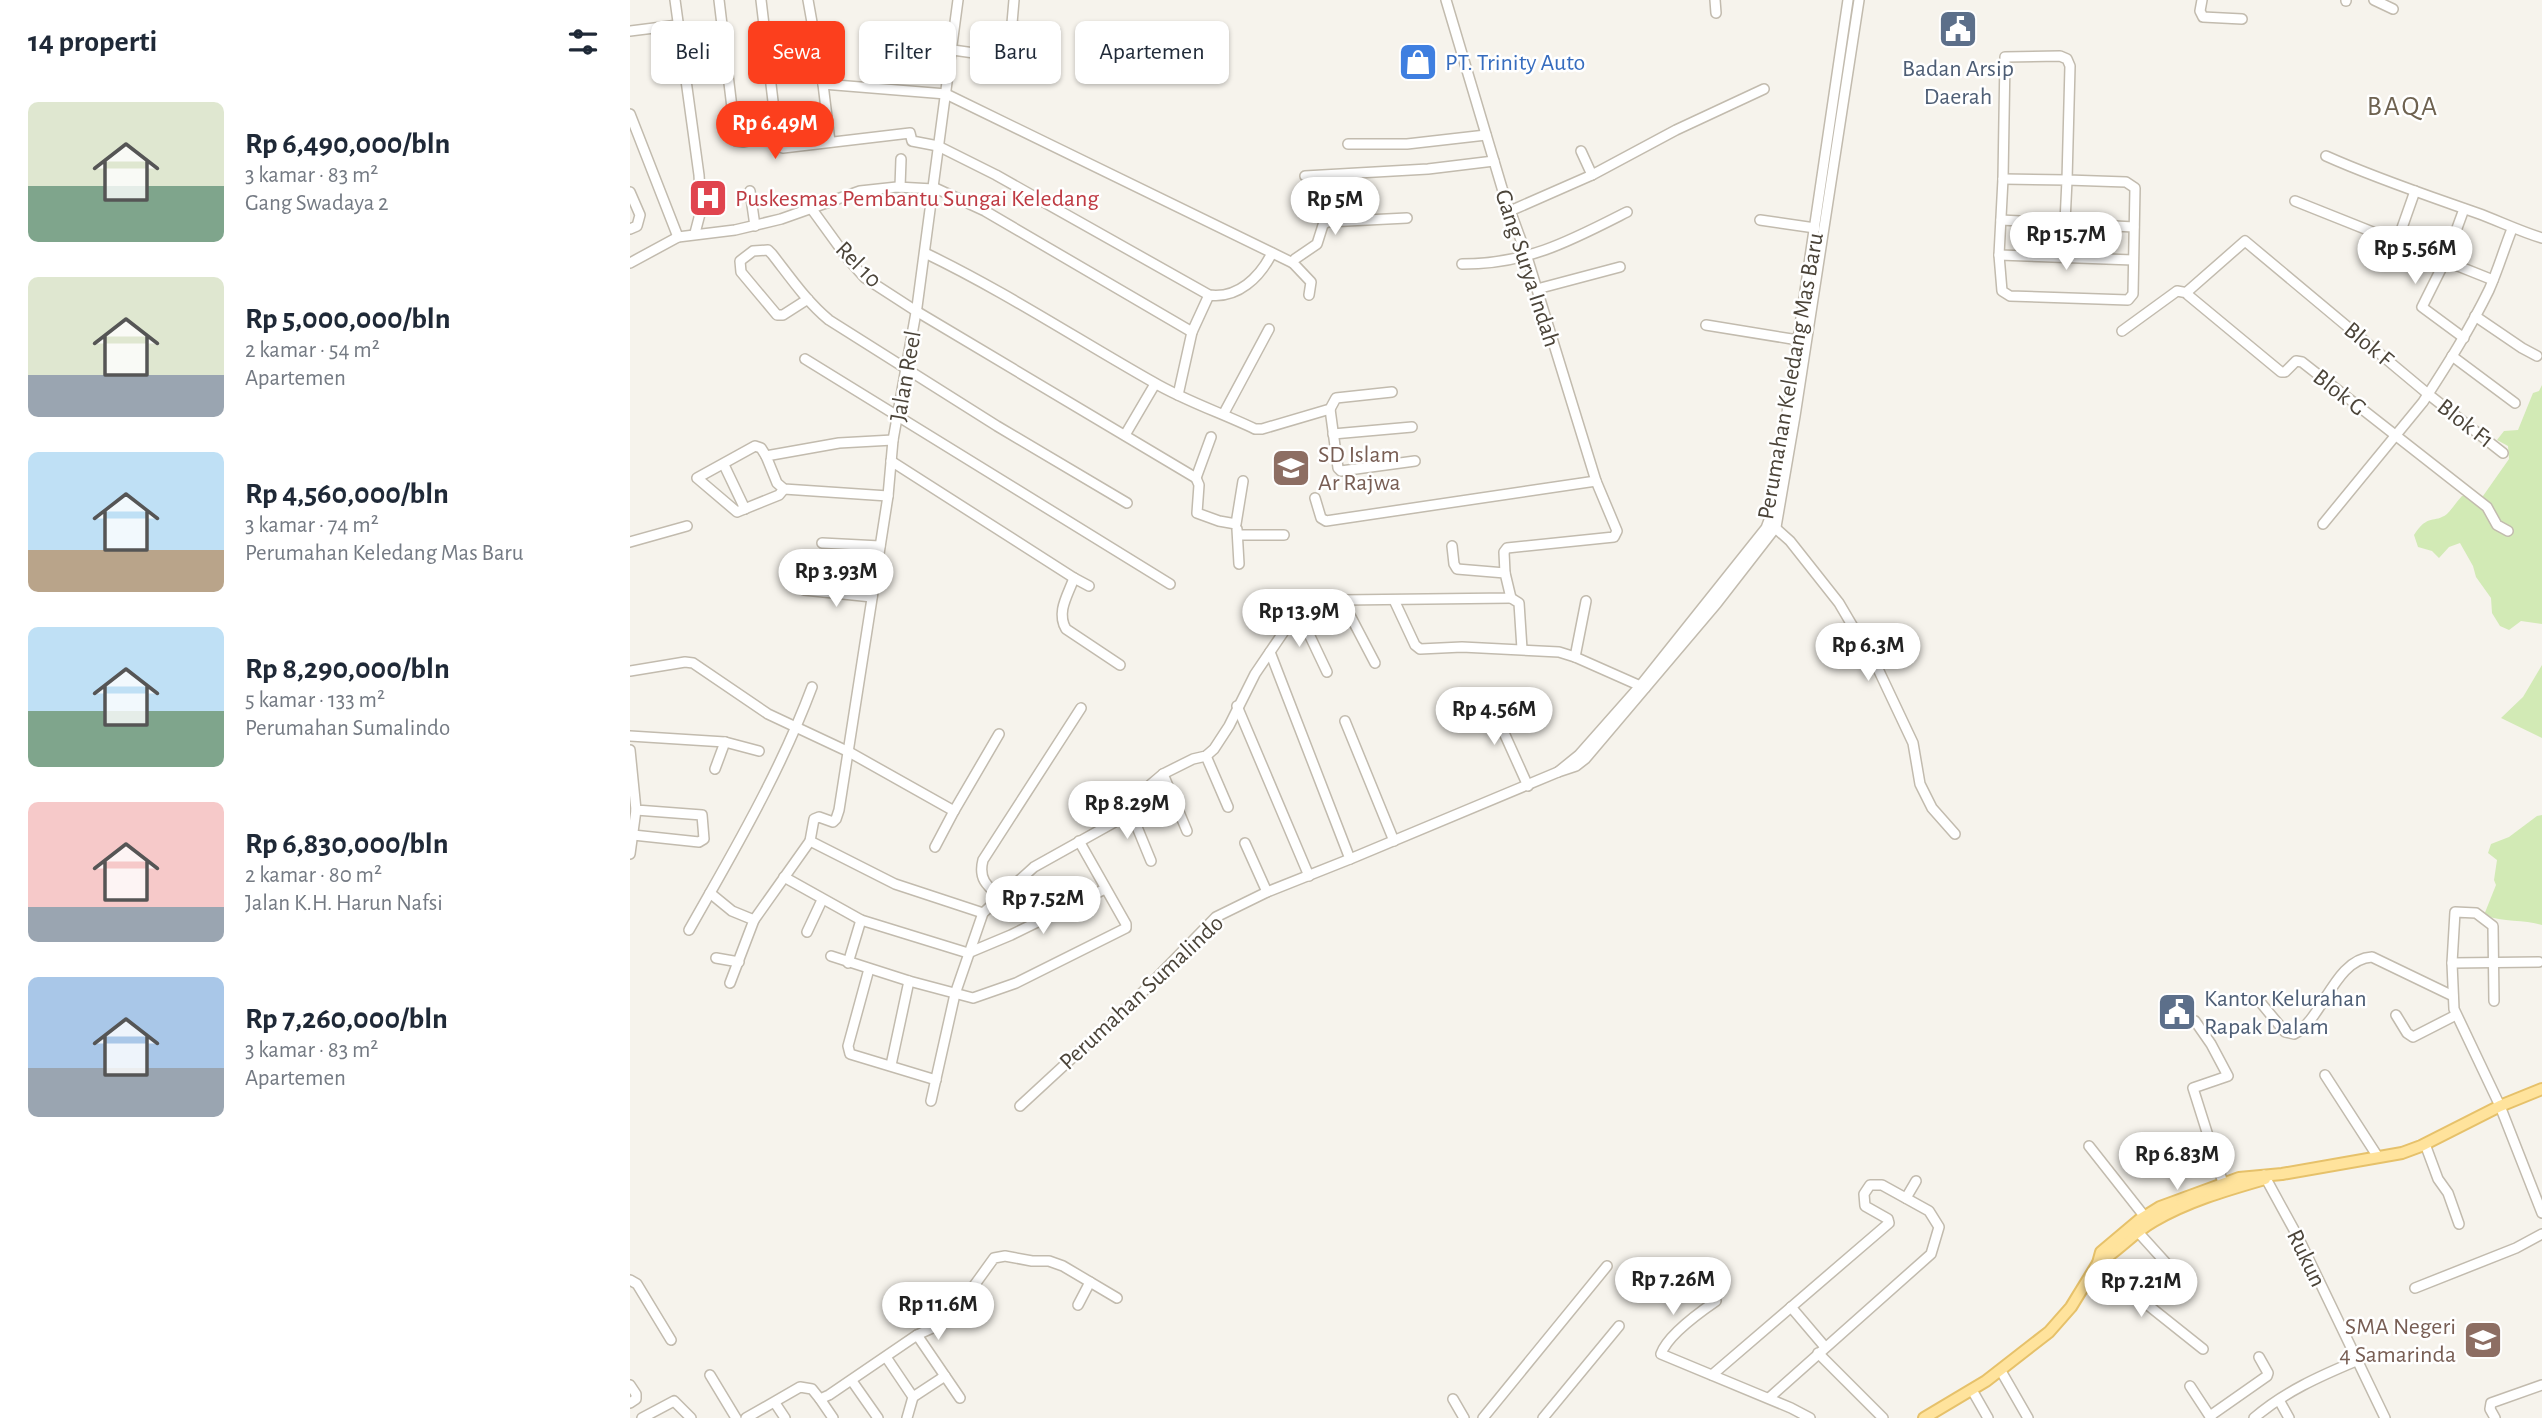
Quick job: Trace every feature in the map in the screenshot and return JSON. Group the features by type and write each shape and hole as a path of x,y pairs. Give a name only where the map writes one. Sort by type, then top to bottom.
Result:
{"main road":[{"path":"1925,1418 2001,1370 2062,1319 2096,1265 2101,1252 2109,1244 2180,1199 2223,1183 2402,1153 2542,1089"},
{"path":"2141,1224 2265,1177"}],"street":[{"path":"675,0 678,21"},
{"path":"719,0 736,141 777,135"},
{"path":"761,0 777,135 780,146 786,149 910,133 912,141 938,146 996,175 1209,295 1227,295 1244,286 1264,268 1272,253"},
{"path":"808,0 812,21"},
{"name":"Jalan Reel","path":"956,21 958,0"},
{"path":"1012,21 1014,0"},
{"name":"Gang Surya Indah","path":"1446,0 1494,161 1527,257 1596,481 1617,534 1614,537 1507,548 1504,552 1505,573"},
{"path":"1714,0 1716,13"},
{"name":"Perumahan Keledang Mas Baru","path":"1309,876 1528,786 1558,771 1642,687 1772,525 1815,228 1821,218 1848,0"},
{"path":"1859,0 1821,218 1787,466 1772,525 1790,541 1839,603 1879,671 1913,743 1920,784 1932,808 1955,834"},
{"path":"2202,0 2200,11 2203,18 2242,19"},
{"path":"2374,0 2393,9"},
{"path":"630,31 651,28"},
{"path":"2003,179 2067,180 2126,182 2133,185 2131,298 2123,301 2005,294 2002,291 1999,255 2005,57 2060,56 2067,59 2070,66 2067,180 2065,222"},
{"path":"686,84 699,175 701,210 695,233"},
{"path":"830,142 823,84 946,94 1293,263 1311,282 1309,295"},
{"name":"Jalan Reel","path":"849,752 888,496 893,440 925,253 948,84"},
{"path":"1510,211 1592,175 1676,130 1764,89"},
{"path":"630,114 678,237"},
{"path":"1348,144 1407,144 1486,135"},
{"path":"1581,151 1592,175"},
{"path":"2326,156 2372,176 2542,238"},
{"path":"900,187 901,159"},
{"path":"1305,176 1427,169 1494,161"},
{"path":"630,264 678,237 755,226 860,191 900,187 933,188 985,211 1192,332"},
{"path":"630,191 640,215 637,226 630,229"},
{"path":"750,191 755,226"},
{"path":"2397,242 2415,191"},
{"path":"2295,201 2493,280"},
{"name":"Rel 10","path":"811,208 860,273 916,311 1196,478"},
{"path":"2464,209 2445,261 2422,307 2464,338"},
{"path":"1462,264 1490,264 1527,257 1574,239 1627,212"},
{"path":"1293,263 1317,244 1321,228 1327,222 1406,218"},
{"path":"1760,220 1815,228"},
{"path":"2001,220 2134,227"},
{"path":"2323,524 2428,394 2464,338 2493,280 2510,228"},
{"name":"Blok F","path":"2188,294 2245,241 2428,394"},
{"path":"808,299 783,315 777,315 741,272 739,263 753,251 768,250 829,320 905,369 1128,503"},
{"path":"925,253 1042,316 1155,384 1259,429 1330,409"},
{"path":"1999,255 2133,260"},
{"path":"1537,289 1620,267"},
{"path":"2122,331 2177,291 2188,294"},
{"name":"Blok G","path":"2188,294 2281,372 2300,361 2395,435"},
{"path":"1178,396 1192,332 1209,295"},
{"path":"2475,316 2537,356"},
{"path":"1706,324 1798,341"},
{"path":"1224,413 1269,329"},
{"path":"2452,356 2515,403"},
{"path":"805,359 1170,583"},
{"path":"1125,435 1155,384"},
{"path":"1392,392 1336,398 1330,409 1338,468 1341,471 1415,461"},
{"name":"Blok F1","path":"2428,394 2503,453"},
{"path":"1333,435 1412,427"},
{"path":"2395,435 2487,507 2497,525 2508,531"},
{"path":"1211,437 1196,478 1199,485 1197,513 1219,522 1236,524"},
{"path":"766,456 827,445 893,440"},
{"path":"783,489 779,495 735,511 696,478 755,446 761,448 777,483 783,489 888,496"},
{"path":"891,461 1089,586"},
{"path":"725,467 745,509"},
{"path":"1239,564 1236,524 1242,481"},
{"path":"1315,498 1321,518 1326,521 1596,481"},
{"path":"630,542 687,526"},
{"path":"1237,535 1284,535"},
{"path":"822,543 880,546"},
{"path":"1452,546 1457,569 1505,573 1511,598"},
{"path":"1074,579 1063,604 1063,623 1066,628 1119,665"},
{"path":"804,590 872,597"},
{"path":"931,1101 955,994 983,913 1034,867 1111,826 1130,810 1143,792 1163,774 1206,756 1220,742 1237,706 1270,652 1299,613 1325,602 1342,600 1511,598 1519,603 1522,649"},
{"path":"1342,600 1375,663"},
{"path":"1394,600 1420,649 1522,649 1559,652 1642,687"},
{"path":"1575,657 1586,601"},
{"path":"1299,613 1327,672"},
{"path":"1270,652 1350,859"},
{"path":"630,671 693,663 768,714 849,752 954,811"},
{"path":"689,930 742,837 797,729 812,687"},
{"path":"1487,695 1528,786"},
{"path":"1237,706 1309,876"},
{"path":"1001,898 985,884 981,876 983,860 1081,708"},
{"path":"1345,721 1394,841"},
{"path":"936,847 999,734"},
{"path":"630,736 725,742 759,751"},
{"path":"715,769 725,742"},
{"path":"630,750 636,810 630,854"},
{"path":"730,983 754,920 810,841 814,819 819,817 830,822 836,819 849,752"},
{"path":"1206,756 1228,807"},
{"path":"1163,774 1187,831"},
{"path":"633,835 699,842 704,839 702,815 636,810"},
{"path":"1130,810 1151,861"},
{"path":"810,841 895,884 983,913"},
{"path":"831,956 955,994 977,997 1016,983 1124,931 1126,923 1079,841"},
{"path":"1245,843 1267,892"},
{"name":"Perumahan Sumalindo","path":"1020,1106 1136,999 1216,917 1267,892 1309,876"},
{"path":"783,877 861,920 968,953 1105,889"},
{"path":"710,893 732,911 754,920"},
{"path":"807,932 822,900"},
{"path":"2494,1001 2493,926 2476,914 2457,911 2454,913 2452,963 2456,1014 2500,1106 2542,1213"},
{"path":"848,963 861,920"},
{"path":"2261,1003 2285,1032 2294,1034 2303,1029 2329,991 2353,963 2372,957 2453,996"},
{"path":"716,958 739,962"},
{"path":"2452,963 2539,962"},
{"path":"869,969 848,1049 852,1055 936,1080"},
{"path":"891,1065 909,981"},
{"path":"2396,1015 2407,1033 2413,1037 2456,1014"},
{"path":"2195,1021 2228,1076 2193,1088 2223,1183"},
{"path":"2325,1075 2378,1157"},
{"path":"2423,1145 2438,1179 2448,1193 2459,1224"},
{"path":"2089,1146 2186,1286"},
{"name":"Rukun","path":"2265,1177 2299,1239 2385,1418"},
{"path":"1906,1198 1916,1181"},
{"path":"1712,1375 1889,1223 1888,1219 1865,1206 1864,1194 1870,1185 1882,1185 1929,1211 1936,1218 1939,1227 1931,1254 1769,1398"},
{"path":"2415,1288 2516,1248 2542,1234"},
{"path":"820,1399 852,1381 917,1335 961,1315 968,1294 994,1258 1005,1256 1049,1261 1063,1266 1117,1298"},
{"path":"2096,1265 2203,1349"},
{"path":"1483,1418 1607,1266"},
{"path":"630,1280 637,1284 671,1340"},
{"path":"1078,1305 1090,1282"},
{"path":"1716,1301 1683,1328 1662,1349 1661,1354 1769,1398 1810,1418"},
{"path":"1791,1307 1821,1350 1883,1418"},
{"path":"1543,1418 1619,1326"},
{"path":"917,1335 960,1398"},
{"path":"887,1357 913,1397"},
{"path":"2190,1386 2210,1417 2267,1376 2259,1357"},
{"path":"2254,1418 2314,1378 2356,1361"},
{"path":"2001,1370 2028,1418"},
{"path":"710,1375 736,1418"},
{"path":"906,1418 913,1397 945,1376"},
{"path":"852,1381 878,1418"},
{"path":"630,1385 636,1394 636,1399 630,1403"},
{"path":"2495,1418 2490,1409 2491,1403 2542,1385"},
{"path":"746,1418 800,1387 812,1389 833,1418"},
{"path":"1972,1390 1988,1418"},
{"path":"1453,1399 1464,1418"},
{"path":"2279,1400 2289,1418"},
{"path":"642,1418 674,1401 691,1418"},
{"path":"775,1402 785,1418"}],"green space":[{"path":"2542,385 2542,624 2521,621 2509,630 2500,626 2492,613 2491,598 2476,577 2460,543 2449,547 2439,558 2432,551 2418,547 2414,535 2427,521 2447,514 2462,496 2483,496 2509,459 2508,446 2497,440 2504,431 2518,430 2533,393 2539,391"},
{"path":"2542,665 2542,738 2501,718 2523,697"},
{"path":"2542,815 2542,925 2484,915 2496,885 2494,880 2497,860 2488,853 2491,844 2509,837"}],"place":[{"name":"Badan Arsip Daerah","path":"1958,29"},
{"name":"PT. Trinity Auto","path":"1418,62"},
{"name":"Puskesmas Pembantu Sungai Keledang","path":"708,198"},
{"name":"SD Islam Ar Rajwa","path":"1291,468"},
{"name":"Kantor Kelurahan Rapak Dalam","path":"2177,1012"},
{"name":"SMA Negeri 4 Samarinda","path":"2483,1340"}],"district":[{"name":"BAQA","path":"2403,105"}]}
